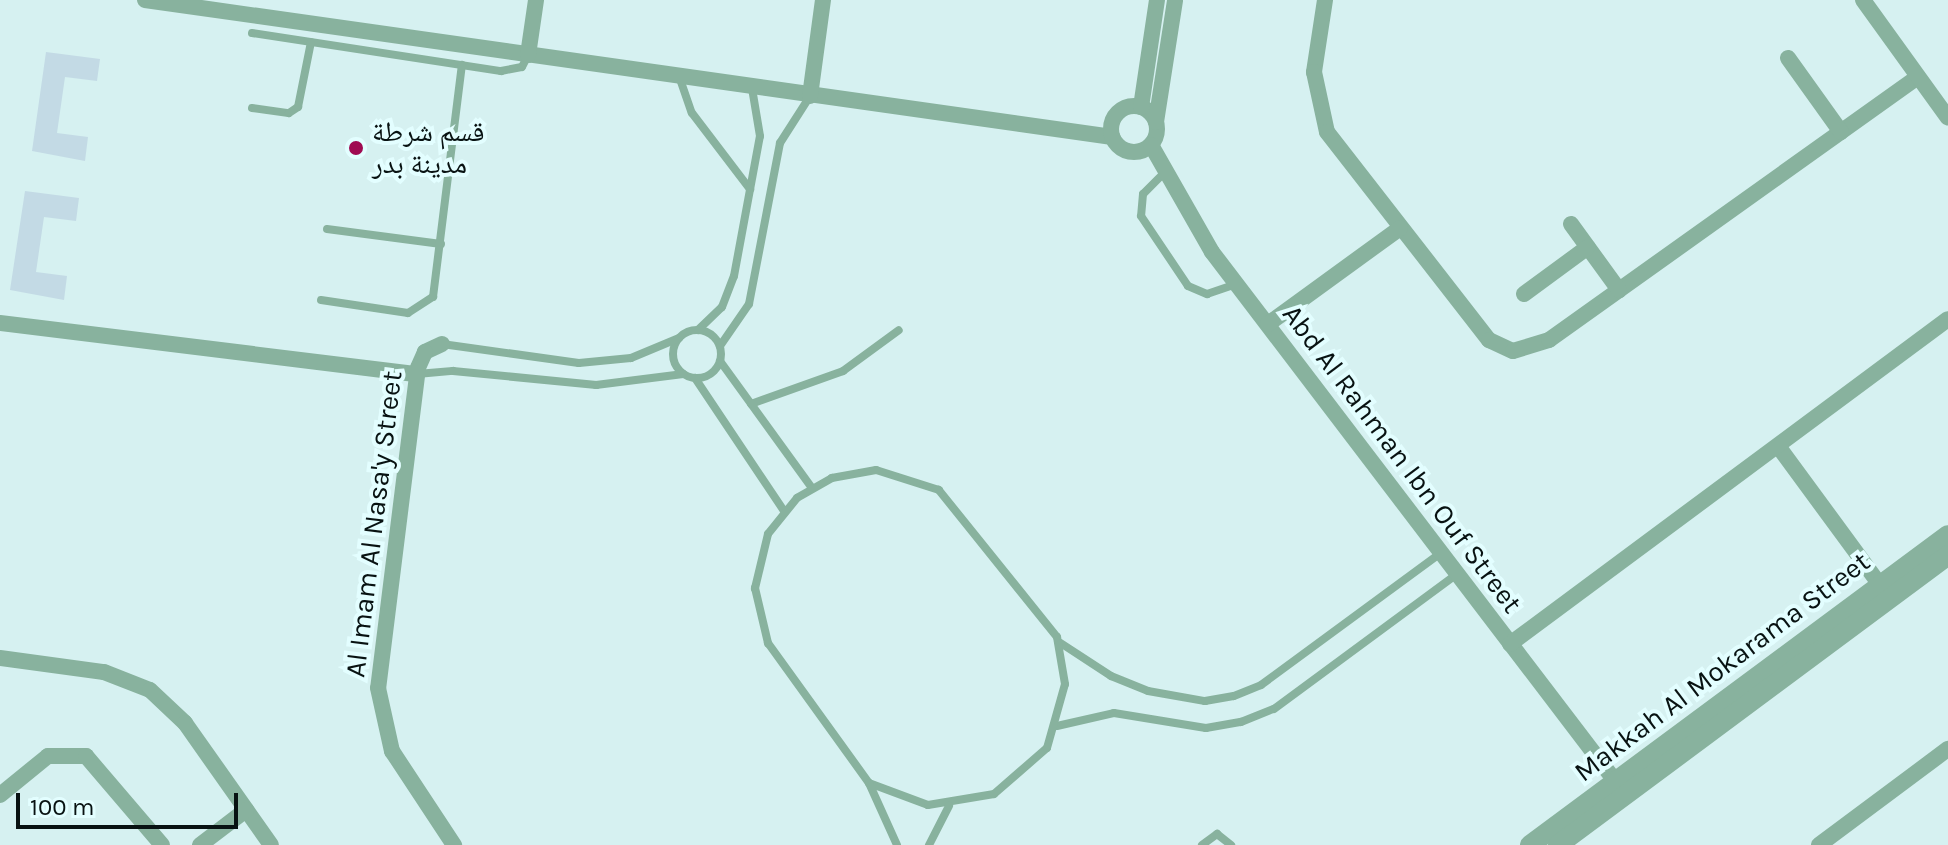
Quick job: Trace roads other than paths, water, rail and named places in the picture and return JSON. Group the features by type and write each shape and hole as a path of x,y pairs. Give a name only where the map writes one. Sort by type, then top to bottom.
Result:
{"street":[{"path":"145,0 680,79 1112,137 1131,153 1151,145 1175,0"},
{"path":"528,55 536,0"},
{"path":"810,96 823,0"},
{"path":"1141,107 1157,0"},
{"path":"1325,0 1314,72 1319,113 1337,149 1489,340 1513,351 1538,347 1918,77"},
{"path":"1863,0 1948,118"},
{"path":"1788,58 1841,132"},
{"path":"1112,137 1115,115 1141,107"},
{"path":"1141,107 1156,122"},
{"name":"Abd Al Rahman Ibn Ouf Street","path":"1151,145 1163,174 1237,284 1620,788"},
{"path":"1571,224 1619,290"},
{"path":"1268,324 1400,228"},
{"path":"1524,294 1588,247"},
{"path":"1510,644 1948,319"},
{"path":"0,323 417,374"},
{"name":"Al Imam Al Nasa'y Street","path":"442,344 425,352 417,374 378,688 392,751 454,845"},
{"path":"1778,446 1880,585"},
{"name":"Makkah Al Mokarama Street","path":"1558,845 1620,788 1948,535"},
{"name":"Makkah Al Mokarama Street","path":"1530,845 1620,788 1948,555"},
{"path":"0,658 104,672 150,690 185,723 271,845"},
{"path":"1819,845 1948,749"},
{"path":"0,795 48,756 86,756 162,845"},
{"path":"200,845 246,810"}],"lane":[{"path":"252,33 509,71 522,67 528,55"},
{"path":"252,108 289,113 298,107 311,42"},
{"path":"321,300 408,313 423,309 433,297 462,65"},
{"path":"680,79 692,113 750,189"},
{"path":"442,344 579,363 631,358 698,330 729,292 761,123 752,87"},
{"path":"810,96 780,143 749,304 720,346 720,361 812,488"},
{"path":"1163,174 1149,185 1141,205 1164,251 1197,291 1218,293 1237,284"},
{"path":"327,229 441,244"},
{"path":"698,330 720,346"},
{"path":"751,404 843,371 899,330"},
{"path":"679,338 673,354 683,374"},
{"path":"417,374 453,371 596,385 683,374 695,378 710,374 720,361"},
{"path":"695,378 784,511"},
{"path":"897,845 869,783 768,643 758,616 759,561 784,511 812,488 876,470 939,490 1059,642 1111,676 1148,691 1205,701 1234,696 1261,685 1442,553"},
{"path":"1057,726 1114,713 1206,728 1241,722 1274,709 1457,574"},
{"path":"869,783 907,802 949,806 1014,782 1057,726 1065,684 1059,642"},
{"path":"929,845 949,806"},
{"path":"1202,845 1217,834 1231,845"}],"place":[{"name":"قسم شرطة مدينة بدر","path":"356,148"}]}
